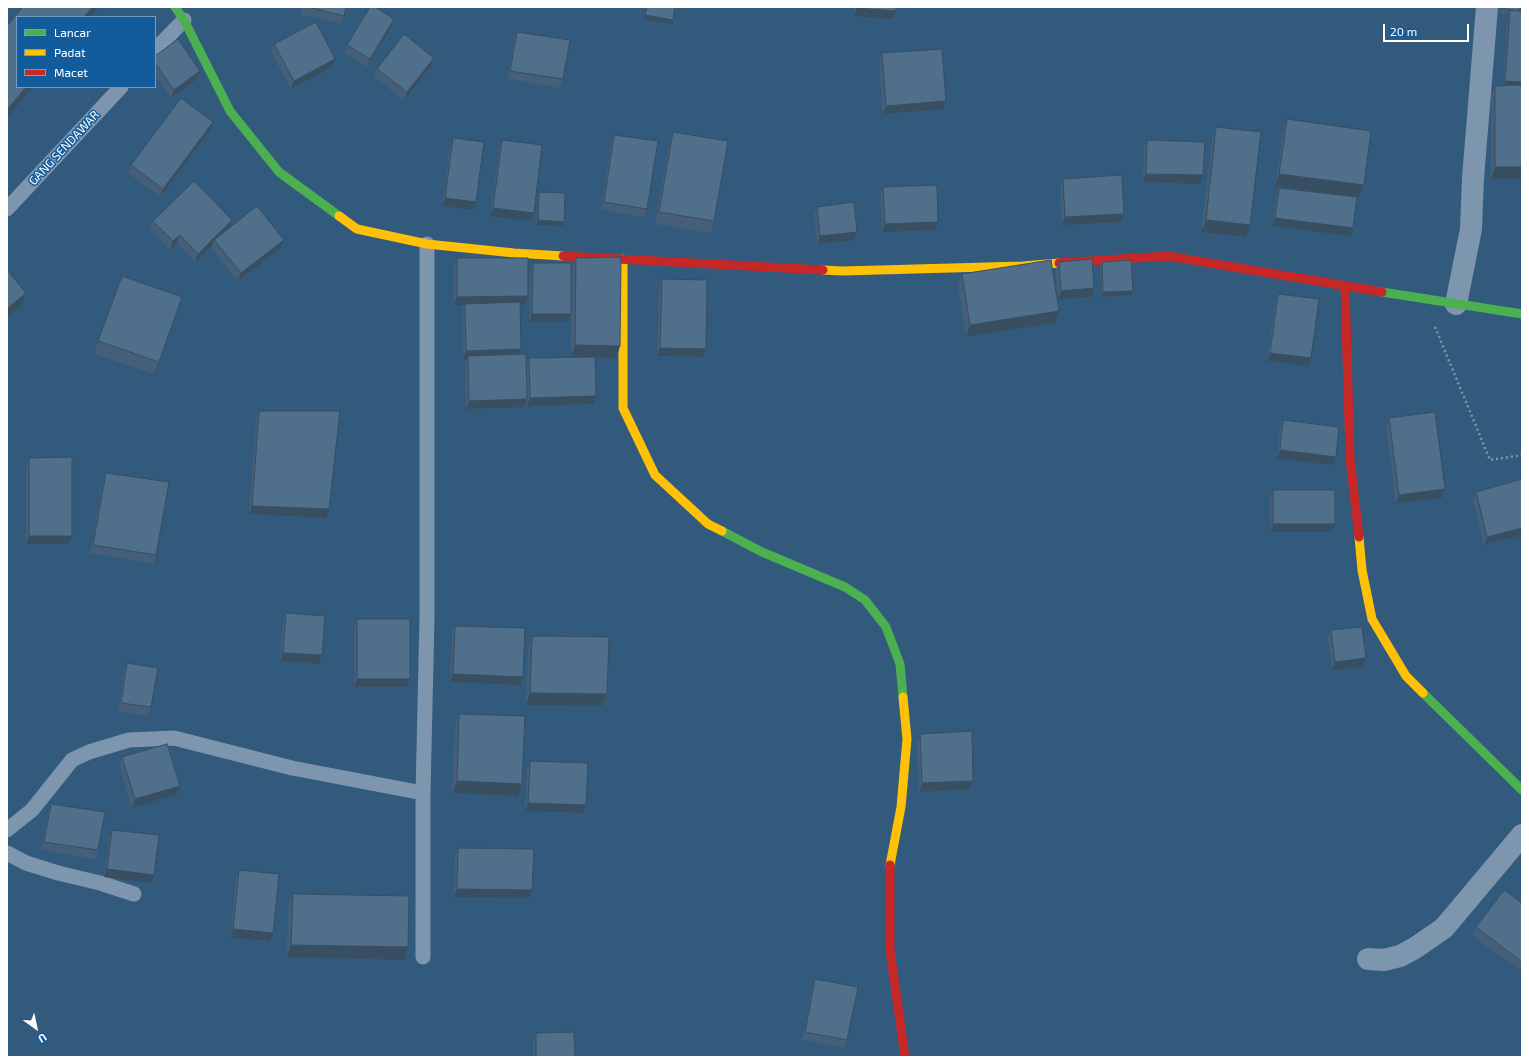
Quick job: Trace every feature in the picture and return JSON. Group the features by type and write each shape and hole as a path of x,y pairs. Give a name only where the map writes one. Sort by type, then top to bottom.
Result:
{"street":[{"path":"174,7 184,20 230,110 279,172 357,229 427,244 514,253 843,271 1023,266 1168,256 1423,299 1522,314"},
{"path":"1456,304 1470,229 1487,7"},
{"path":"623,259 623,408 655,475 708,524 762,552 845,587 865,600 886,627 900,664 907,739 901,807 890,866 890,950 905,1057"},
{"path":"1345,286 1350,458 1362,570 1372,619 1406,676 1522,790"},
{"path":"1368,960 1384,960 1400,956 1415,948 1444,928 1522,835"}],"lane":[{"path":"156,49 184,20"},
{"name":"GANG SENDAWAR","path":"7,209 120,88"},
{"path":"423,957 423,793 427,617 427,244"},
{"path":"7,830 32,810 72,760 89,752 129,740 174,738 292,768 423,793"},
{"path":"7,853 26,863 134,894"}],"path":[{"path":"1423,299 1490,460 1522,455"}],"building":[{"path":"23,7 92,7 85,16 16,16 16,88 25,88 7,110 7,26"},
{"path":"309,7 346,7 344,16"},
{"path":"370,7 375,7 394,19 370,59 347,45"},
{"path":"647,7 675,7 673,20 645,15"},
{"path":"896,7 896,11 857,8"},
{"path":"1520,7 1520,11 1502,8"},
{"path":"1510,10 1522,11 1522,82 1505,81"},
{"path":"316,22 335,59 294,81 274,44"},
{"path":"517,32 570,40 563,79 510,71"},
{"path":"404,34 434,58 407,92 377,69"},
{"path":"178,39 200,71 174,90 156,64 156,55"},
{"path":"942,49 946,101 886,106 882,53"},
{"path":"1522,85 1522,167 1495,167 1495,86"},
{"path":"181,98 213,122 163,189 131,165"},
{"path":"1287,119 1371,131 1364,185 1279,174"},
{"path":"1216,127 1261,132 1250,225 1206,220"},
{"path":"673,132 728,141 714,221 659,212"},
{"path":"614,135 658,141 647,209 604,202"},
{"path":"453,138 484,142 476,202 445,198"},
{"path":"502,140 542,145 534,213 493,208"},
{"path":"1147,140 1205,142 1203,175 1146,174"},
{"path":"1122,175 1124,214 1065,217 1063,179"},
{"path":"194,181 232,220 198,254 180,235 173,241 153,221"},
{"path":"937,185 938,222 885,224 883,187"},
{"path":"1279,188 1357,197 1353,228 1275,218"},
{"path":"539,192 565,193 564,222 538,220"},
{"path":"854,202 857,232 820,236 817,207"},
{"path":"257,206 284,240 241,273 214,240"},
{"path":"621,257 620,346 575,345 576,258"},
{"path":"457,258 528,258 528,296 457,297"},
{"path":"1092,259 1094,288 1061,291 1059,262"},
{"path":"1051,260 1059,311 970,325 962,274"},
{"path":"1131,260 1133,291 1103,292 1102,262"},
{"path":"533,263 571,263 571,314 532,314"},
{"path":"7,270 26,293 7,309"},
{"path":"122,276 182,297 159,362 98,341"},
{"path":"662,279 707,280 706,349 660,348"},
{"path":"1278,294 1319,299 1311,358 1270,353"},
{"path":"520,302 521,349 466,351 465,304"},
{"path":"526,354 527,399 469,401 468,356"},
{"path":"595,357 596,396 530,398 529,358"},
{"path":"259,411 340,411 329,509 252,506"},
{"path":"1435,412 1445,489 1399,495 1389,418"},
{"path":"1283,420 1339,427 1336,457 1280,450"},
{"path":"72,457 72,536 29,536 29,458"},
{"path":"106,473 169,482 156,555 93,545"},
{"path":"1522,479 1522,528 1487,537 1476,492"},
{"path":"1273,490 1335,490 1335,524 1273,524"},
{"path":"286,613 325,616 322,655 283,653"},
{"path":"357,619 410,619 410,679 357,679"},
{"path":"455,626 525,628 523,677 453,674"},
{"path":"1362,627 1366,658 1335,662 1331,630"},
{"path":"532,636 609,637 607,694 530,693"},
{"path":"127,663 158,668 151,707 121,703"},
{"path":"459,714 525,716 522,784 457,781"},
{"path":"972,731 973,781 922,783 920,734"},
{"path":"167,744 180,786 135,799 122,757"},
{"path":"530,761 588,763 586,805 528,803"},
{"path":"51,804 105,812 98,850 44,842"},
{"path":"112,830 159,835 154,875 107,869"},
{"path":"458,848 534,849 532,890 457,889"},
{"path":"239,870 279,874 273,933 233,929"},
{"path":"1504,890 1522,903 1522,962 1476,927"},
{"path":"293,894 409,896 408,947 291,945"},
{"path":"815,979 858,987 847,1040 805,1032"},
{"path":"574,1032 575,1057 536,1057 536,1033"}],"traffic: fast":[{"path":"175,7 184,20 230,111 279,172 339,216"},
{"path":"1382,292 1522,314"},
{"path":"722,531 762,552 845,587 865,600 886,627 900,664 903,697"},
{"path":"1423,693 1522,790"}],"traffic: slow":[{"path":"339,216 357,229 427,244 514,253 563,256"},
{"path":"623,259 623,408 655,475 708,524 722,531"},
{"path":"823,270 843,271 1023,266 1059,263"},
{"path":"1359,537 1362,570 1372,619 1406,676 1423,693"},
{"path":"890,865 901,807 907,739 903,697"}],"traffic: jam":[{"path":"563,256 823,270"},
{"path":"1059,263 1168,256 1382,292"},
{"path":"1345,286 1350,458 1359,537"},
{"path":"890,865 890,950 905,1057"}]}
